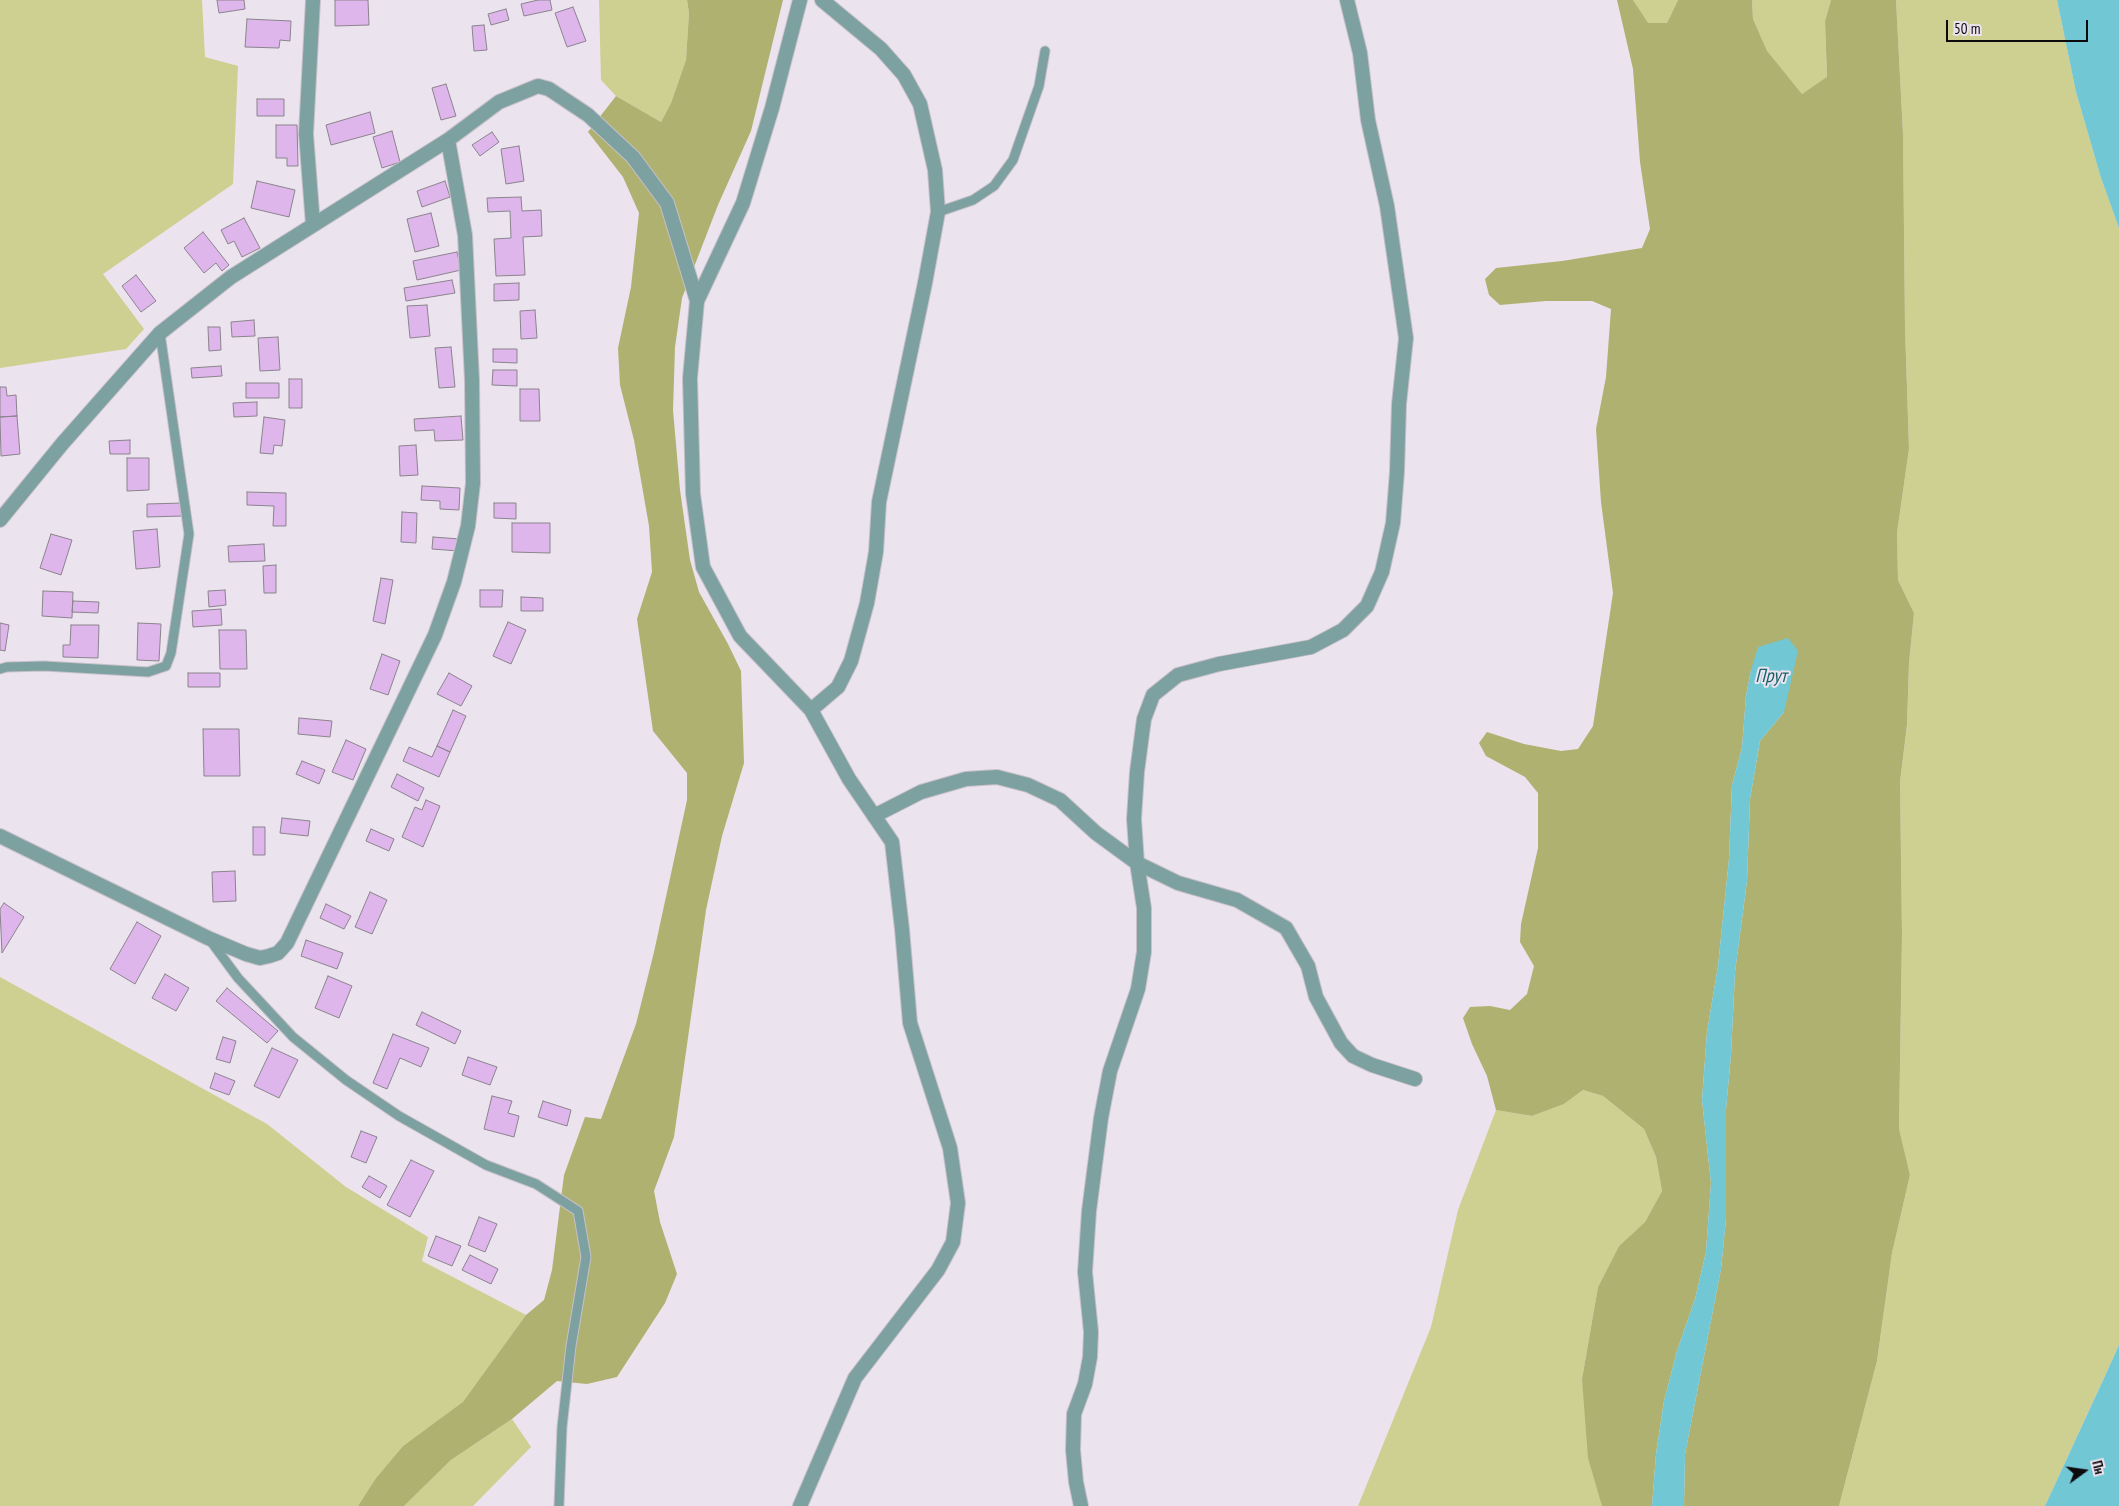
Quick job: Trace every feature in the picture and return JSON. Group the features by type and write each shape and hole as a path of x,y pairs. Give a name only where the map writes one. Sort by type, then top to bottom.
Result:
{"street":[{"path":"313,0 306,134 313,225"},
{"path":"800,0 772,108 743,203 697,301 690,378 692,494 703,567 740,636 811,710 850,779 892,842 910,1023 950,1148 958,1203 953,1242 938,1270 855,1378 800,1506"},
{"path":"811,710 838,687 852,661 867,602 876,552 879,502 938,212 935,170 920,104 904,76 880,48 822,0"},
{"path":"1081,1506 1076,1482 1073,1441 1074,1414 1085,1384 1090,1357 1091,1332 1085,1272 1089,1211 1098,1136 1110,1070 1138,989 1144,952 1144,908 1137,862 1134,819 1136,772 1144,719 1153,695 1178,675 1219,664 1311,648 1343,630 1367,606 1382,572 1393,523 1399,404 1406,338 1387,206 1368,120 1360,53 1347,0"},
{"path":"0,520 62,444 160,333 231,277 448,140 499,102 538,86 549,89 588,115 633,157 667,203 697,301"},
{"path":"0,836 208,938 260,958 278,953 287,943 435,635 454,582 468,526 473,483 472,380 465,234 448,140"},
{"path":"874,816 921,792 966,779 997,777 1028,785 1060,800 1096,833 1137,862 1178,883 1237,900 1286,928 1308,966 1316,997 1341,1043 1353,1056 1359,1059 1415,1079"}],"lane":[{"path":"938,212 973,200 994,186 1013,160 1039,86 1045,51"},
{"path":"0,669 7,667 44,666 148,672 166,666 171,653 189,534 160,333"},
{"path":"208,938 238,978 293,1037 346,1080 399,1116 486,1165 536,1184 578,1211 586,1257 571,1346 562,1427 559,1506"}],"green space":[{"path":"0,0 202,0 205,57 238,66 233,184 103,274 144,329 126,349 0,368"},
{"path":"599,0 687,0 689,13 686,60 671,103 661,122 616,96 601,80"},
{"path":"687,0 783,0 751,131 718,205 682,298 675,347 673,410 680,490 690,560 699,592 741,671 744,763 722,836 706,910 674,1137 654,1191 660,1222 677,1274 665,1303 617,1377 587,1384 557,1381 512,1419 451,1460 404,1506 358,1506 376,1478 403,1446 463,1402 526,1315 544,1300 552,1270 564,1175 585,1117 601,1119 636,1024 654,952 687,800 687,773 653,731 637,619 652,572 649,526 634,440 620,385 618,348 631,287 639,213 623,177 588,132 616,96 661,122 671,103 686,60 689,13"},
{"path":"1617,0 1633,0 1648,23 1667,23 1678,0 1752,0 1753,19 1767,51 1802,94 1827,77 1825,21 1831,0 1896,0 1903,134 1905,327 1909,449 1897,533 1898,580 1914,613 1909,663 1907,725 1900,782 1902,934 1899,1129 1910,1175 1892,1253 1877,1361 1839,1506 1684,1506 1685,1454 1721,1269 1726,1219 1726,1109 1735,972 1747,881 1750,799 1760,741 1784,712 1751,670 1746,696 1742,748 1732,785 1729,859 1718,966 1707,1032 1702,1100 1711,1183 1706,1252 1695,1299 1677,1351 1664,1401 1656,1454 1652,1506 1602,1506 1588,1458 1582,1379 1598,1287 1619,1246 1645,1222 1662,1191 1656,1157 1644,1129 1603,1096 1583,1090 1564,1104 1532,1116 1496,1110 1487,1076 1472,1044 1463,1018 1470,1007 1490,1006 1510,1010 1527,994 1534,966 1520,942 1521,924 1538,848 1538,793 1525,777 1486,756 1479,743 1487,732 1524,744 1561,751 1578,749 1593,726 1613,593 1601,502 1596,429 1606,377 1611,309 1592,301 1546,301 1500,305 1489,295 1485,279 1496,268 1562,261 1642,248 1650,229 1640,162 1633,69"},
{"path":"1633,0 1678,0 1667,23 1647,23"},
{"path":"1752,0 1831,0 1825,21 1827,78 1802,94 1767,52 1753,19"},
{"path":"1896,0 2057,0 2076,92 2101,178 2119,228 2119,1345 2045,1506 1839,1506 1877,1361 1892,1253 1910,1175 1899,1130 1902,934 1900,782 1907,726 1909,663 1914,613 1898,580 1897,533 1909,449 1905,327 1903,134"},
{"path":"0,977 267,1124 346,1187 428,1237 422,1261 526,1315 463,1403 403,1446 376,1478 358,1506 0,1506"},
{"path":"1583,1090 1603,1096 1644,1129 1656,1157 1662,1191 1645,1222 1619,1246 1598,1287 1582,1379 1602,1506 1358,1506 1431,1327 1458,1210 1496,1110 1532,1116 1564,1104"},
{"path":"512,1419 531,1447 473,1506 404,1506 451,1460"}],"water":[{"path":"2057,0 2119,0 2119,228 2101,178 2076,92"},
{"name":"Прут","path":"1788,638 1798,651 1784,712 1760,741 1750,799 1747,881 1735,972 1726,1109 1726,1219 1721,1269 1685,1454 1684,1506 1652,1506 1656,1454 1664,1401 1677,1351 1695,1299 1706,1252 1711,1183 1702,1100 1707,1032 1718,966 1729,859 1732,785 1742,748 1746,696 1758,647"},
{"path":"2119,1345 2119,1506 2045,1506 2104,1378"}],"building":[{"path":"217,0 244,0 245,9 219,13"},
{"path":"335,0 368,0 369,25 335,26"},
{"path":"538,0 550,0 552,10 524,16 521,4"},
{"path":"573,7 586,41 567,47 555,13"},
{"path":"506,9 509,20 491,25 488,14"},
{"path":"247,19 291,21 290,41 280,40 279,48 245,47"},
{"path":"484,25 487,50 474,51 472,26"},
{"path":"446,84 456,116 441,120 432,88"},
{"path":"257,99 284,99 284,116 257,116"},
{"path":"370,112 375,133 331,145 326,125"},
{"path":"276,125 297,125 298,166 287,166 287,158 276,158"},
{"path":"392,131 400,162 382,168 373,137"},
{"path":"492,132 499,142 480,156 472,145"},
{"path":"519,146 524,181 506,184 501,149"},
{"path":"257,181 295,190 289,217 251,208"},
{"path":"445,181 450,197 422,207 417,191"},
{"path":"521,197 522,211 541,210 542,236 523,237 525,275 496,276 494,239 511,238 510,211 488,212 487,198"},
{"path":"431,213 439,246 415,252 407,219"},
{"path":"244,218 260,248 242,257 234,241 228,244 221,230"},
{"path":"203,232 229,265 222,271 216,263 204,273 184,248"},
{"path":"457,252 461,270 417,280 413,261"},
{"path":"136,275 156,301 141,312 122,286"},
{"path":"452,280 455,293 406,301 404,288"},
{"path":"519,283 519,300 494,301 494,284"},
{"path":"427,305 430,336 410,338 407,306"},
{"path":"535,310 537,338 521,339 520,311"},
{"path":"254,320 255,336 232,337 231,322"},
{"path":"208,327 220,327 221,350 209,351"},
{"path":"278,337 280,370 260,371 258,338"},
{"path":"451,347 455,387 439,388 435,348"},
{"path":"493,349 517,349 517,363 493,362"},
{"path":"221,366 222,376 192,378 191,368"},
{"path":"493,370 517,370 517,386 492,385"},
{"path":"289,379 302,379 302,408 289,408"},
{"path":"246,383 279,383 279,398 246,398"},
{"path":"0,387 6,387 7,396 16,395 17,416 0,417"},
{"path":"520,389 539,389 540,421 520,421"},
{"path":"257,402 257,416 234,417 233,403"},
{"path":"17,416 20,454 1,456 0,417"},
{"path":"461,416 463,440 435,441 434,430 415,431 414,419"},
{"path":"264,417 285,420 282,446 274,445 273,454 260,453"},
{"path":"130,440 130,454 110,454 109,441"},
{"path":"416,445 418,475 400,476 399,446"},
{"path":"127,458 149,458 149,490 127,491"},
{"path":"422,486 460,488 459,510 440,509 440,501 421,500"},
{"path":"247,492 286,493 286,526 273,526 274,506 247,505"},
{"path":"183,503 183,516 147,517 147,504"},
{"path":"494,503 516,503 516,519 494,518"},
{"path":"402,512 417,513 416,543 401,542"},
{"path":"512,523 550,523 550,553 512,552"},
{"path":"157,529 160,567 136,569 133,531"},
{"path":"51,534 72,540 61,575 40,568"},
{"path":"433,537 460,539 459,551 432,549"},
{"path":"264,544 265,561 229,562 228,546"},
{"path":"276,565 276,593 264,593 263,566"},
{"path":"381,578 393,580 385,624 373,621"},
{"path":"225,590 226,605 209,607 208,591"},
{"path":"480,590 503,590 502,607 480,607"},
{"path":"43,591 73,592 72,618 42,616"},
{"path":"521,597 543,598 543,611 521,611"},
{"path":"73,601 99,602 98,613 72,612"},
{"path":"221,609 222,625 193,627 192,611"},
{"path":"508,622 526,630 511,664 493,656"},
{"path":"0,623 9,625 5,651 0,650"},
{"path":"138,623 161,624 159,661 137,660"},
{"path":"71,625 99,625 98,658 63,657 63,645 70,645"},
{"path":"219,630 246,630 247,669 220,669"},
{"path":"382,654 400,661 388,695 370,689"},
{"path":"188,673 220,673 220,687 188,687"},
{"path":"449,673 472,686 461,706 437,694"},
{"path":"453,710 466,716 450,752 437,746"},
{"path":"299,718 332,721 330,737 298,734"},
{"path":"203,729 239,729 240,776 204,776"},
{"path":"346,740 366,749 353,780 332,772"},
{"path":"437,746 450,752 439,777 403,761 409,747 432,757"},
{"path":"302,761 325,770 319,784 296,774"},
{"path":"397,774 424,788 418,801 391,787"},
{"path":"426,800 440,806 423,847 402,837 415,807 422,810"},
{"path":"282,818 310,821 308,836 280,833"},
{"path":"253,827 265,827 265,855 253,855"},
{"path":"371,829 394,839 389,851 366,841"},
{"path":"235,871 236,901 213,902 212,872"},
{"path":"370,892 387,900 372,934 355,927"},
{"path":"4,903 24,917 2,953 0,909"},
{"path":"326,904 351,916 344,929 320,918"},
{"path":"137,922 161,936 135,984 110,969"},
{"path":"306,940 343,953 337,969 301,956"},
{"path":"165,974 189,988 176,1011 152,998"},
{"path":"328,976 352,986 339,1018 315,1008"},
{"path":"227,988 278,1031 267,1043 216,1001"},
{"path":"422,1012 461,1031 455,1044 416,1025"},
{"path":"393,1034 429,1048 421,1067 400,1058 387,1089 373,1083"},
{"path":"223,1037 236,1041 230,1063 216,1059"},
{"path":"272,1048 298,1060 279,1098 254,1086"},
{"path":"468,1057 497,1067 490,1085 462,1075"},
{"path":"215,1073 235,1081 229,1095 210,1088"},
{"path":"492,1096 512,1101 508,1113 519,1116 514,1137 484,1129"},
{"path":"543,1101 571,1110 567,1126 538,1117"},
{"path":"361,1131 377,1137 366,1163 351,1157"},
{"path":"411,1160 434,1171 410,1217 387,1205"},
{"path":"369,1176 387,1186 380,1198 362,1187"},
{"path":"479,1217 497,1224 485,1252 468,1245"},
{"path":"436,1236 461,1246 452,1266 428,1256"},
{"path":"470,1255 498,1269 491,1284 462,1270"}]}
